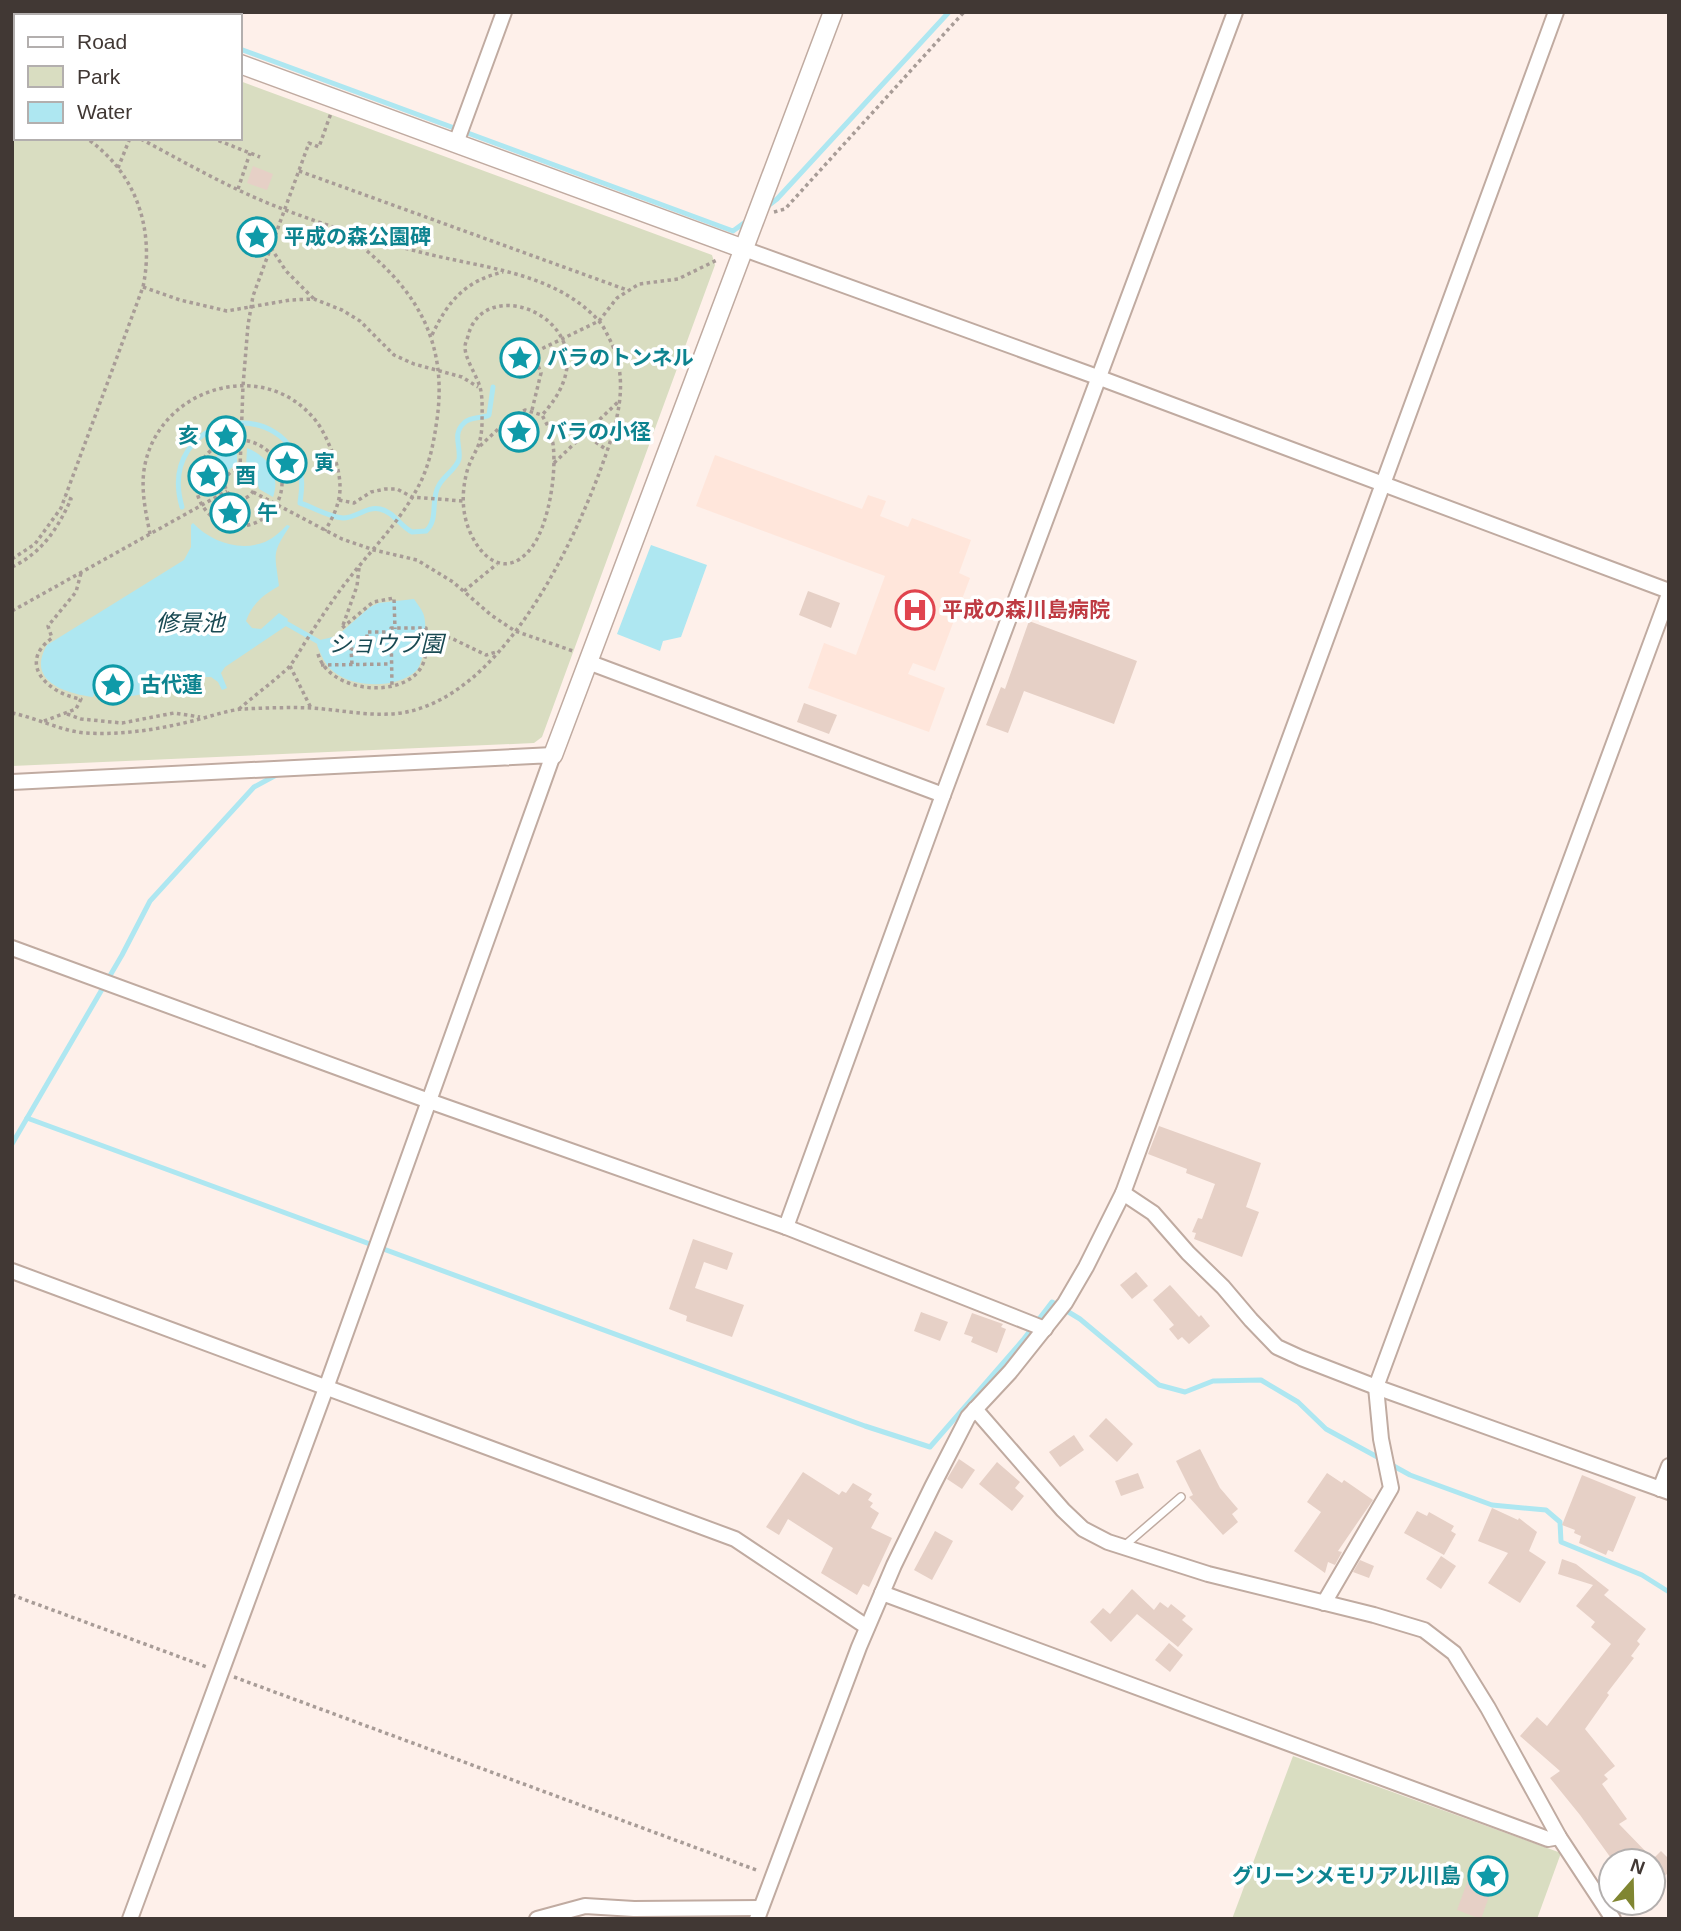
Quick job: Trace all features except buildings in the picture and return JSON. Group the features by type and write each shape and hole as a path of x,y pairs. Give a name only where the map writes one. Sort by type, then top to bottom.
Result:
{"street":[{"path":"456,143 504,12"},
{"path":"130,1919 326,1388 554,755 583,658 760,207 833,12"},
{"path":"786,1227 943,795 1235,12"},
{"path":"537,1919 585,1906 758,1913 867,1627 968,1417 1010,1372 1065,1303 1123,1194 1556,12"},
{"path":"242,65 1100,378 1669,593 1376,1387 1381,1439 1391,1488 1324,1603"},
{"path":"583,658 943,795"},
{"path":"12,782 554,755"},
{"path":"12,948 429,1101 786,1227 1045,1329"},
{"path":"1123,1194 1153,1213 1278,1347 1376,1387 1664,1490 1669,1466"},
{"path":"12,1271 735,1539 867,1627"},
{"path":"975,1409 1063,1510 1083,1529 1122,1547 1208,1574 1424,1630 1454,1653 1494,1719 1559,1838 1613,1919"},
{"path":"882,1592 1535,1835 1549,1839 1559,1838"}],"lane":[{"path":"1122,1547 1181,1497"}],"path":[{"path":"760,207 776,213 785,209 964,12"},
{"path":"240,469 243,386 253,296 309,144 319,147 332,111"},
{"path":"12,559 35,544 51,525 65,497 143,287 147,268 144,220 132,188 118,168 88,140"},
{"path":"118,168 129,140"},
{"path":"12,713 81,733 116,733 157,729 239,709 311,708 365,715 404,713 435,701 464,685 498,652 538,600 583,515 616,421 622,382 616,353 599,321 568,296 507,271 419,252 285,210 237,189 143,140"},
{"path":"217,140 261,157"},
{"path":"237,189 250,153"},
{"path":"299,171 627,290"},
{"path":"239,709 290,666 315,627 412,498 420,484 433,446 439,409 440,371 432,335 410,297 388,268 336,227"},
{"path":"271,248 286,271 314,299 342,310 360,321 394,355 462,377 480,388"},
{"path":"532,411 541,373 533,353 599,321 627,290 639,284 678,279 717,260"},
{"path":"432,335 450,301 477,282 507,271"},
{"path":"143,287 180,300 228,311 289,300 314,299"},
{"path":"480,446 480,388 465,347 470,327 477,317 492,308 512,306 530,309 547,318 563,340 568,356 568,373 560,394 542,415"},
{"path":"150,534 143,494 144,471 158,429 190,399 212,390 243,386 279,393 316,421 334,454 339,472 339,500 326,531"},
{"path":"554,463 620,401"},
{"path":"464,591 497,564 515,561 532,548 544,524 554,463 551,434 542,415 532,411 525,410 510,417 480,446 468,468 463,501 466,523 485,557 497,564"},
{"path":"584,434 607,450"},
{"path":"240,440 254,443 267,451 277,463 282,484 276,506 266,517 253,524 238,526 224,523 212,516 202,505 197,492 197,476 202,462 212,451 225,443 240,440"},
{"path":"234,470 245,470 253,476 255,487 250,496 234,498 227,491 226,479 234,470"},
{"path":"339,500 354,503 371,492 397,489 412,498 463,501"},
{"path":"12,611 227,491"},
{"path":"253,492 326,531 374,550 417,561 464,591 491,615 515,631 560,646 583,658"},
{"path":"12,567 36,552 48,540 71,499 65,497"},
{"path":"238,526 240,499"},
{"path":"360,566 357,586 342,628 373,602 394,598 392,686"},
{"path":"42,721 76,709 81,699 71,698 46,685 37,668 37,657 40,649 52,638 48,626 76,592 81,573"},
{"path":"352,664 351,649 367,649 367,632 426,631 451,638 486,655 498,652"},
{"path":"318,654 321,665 331,676 343,682 358,686 392,686 404,681 421,667 426,654 426,631"},
{"path":"321,665 391,664"},
{"path":"290,666 311,708"},
{"path":"66,714 81,719 112,722 144,720 174,713 202,718"},
{"path":"12,1595 772,1875"}],"shaded area":[{"name":"平成の森川島病院","path":"715,455 862,509 868,495 886,501 880,516 908,527 912,518 971,540 959,573 970,578 935,671 913,663 908,674 945,688 929,732 808,688 824,643 856,655 885,576 696,506"}],"green space":[{"path":"12,12 57,14 14,14 14,140 242,140 242,82 712,255 715,265 542,737 534,743 12,766"},
{"path":"1293,1756 1561,1853 1537,1919 1232,1919"}],"water":[{"path":"237,448 237,466 225,474 222,489 206,497 204,479 209,465 220,454"},
{"path":"247,448 261,456 271,467 275,481 273,497 259,489 256,475 246,467"},
{"name":"修景池","path":"193,523 217,540 246,546 265,542 287,525 290,526 276,554 279,586 259,600 246,621 252,628 261,629 279,613 288,619 286,626 225,667 221,673 227,688 222,690 218,682 211,677 202,677 167,690 126,697 124,686 108,678 97,687 93,697 71,692 51,683 41,668 47,645 184,560 191,547"},
{"path":"651,545 707,565 681,637 663,641 660,651 617,634"},
{"name":"ショウブ園","path":"414,599 425,618 425,643 416,671 398,681 375,684 352,681 328,666 317,645 320,640 337,636 370,607 379,603"}],"waterway":[{"path":"143,12 148,14"},
{"path":"764,209 777,199 949,12"},
{"path":"242,50 733,231 748,220"},
{"path":"182,507 179,475 188,451 205,434 227,425 251,424 274,432 292,449 302,479 300,503 343,518 371,509 380,509 412,532 426,531 432,521 436,491 459,459 458,431 470,419 489,415 493,387"},
{"path":"282,621 319,642"},
{"path":"12,1144 122,955 150,901 254,787 280,773"},
{"path":"27,1118 865,1426 930,1447 1023,1340 1052,1302 1080,1319 1159,1385 1185,1392 1213,1381 1261,1380 1298,1402 1326,1429 1381,1459"},
{"path":"1390,1464 1410,1475 1492,1505 1546,1510 1560,1522 1561,1542 1642,1575 1669,1592"}],"place":[{"name":"平成の森公園碑","path":"257,237"},
{"name":"バラのトンネル","path":"520,358"},
{"name":"バラの小径","path":"519,432"},
{"name":"亥","path":"226,436"},
{"name":"寅","path":"287,463"},
{"name":"酉","path":"208,476"},
{"name":"午","path":"230,513"},
{"name":"平成の森川島病院","path":"915,610"},
{"name":"古代蓮","path":"113,685"},
{"name":"グリーンメモリアル川島","path":"1488,1876"}]}
